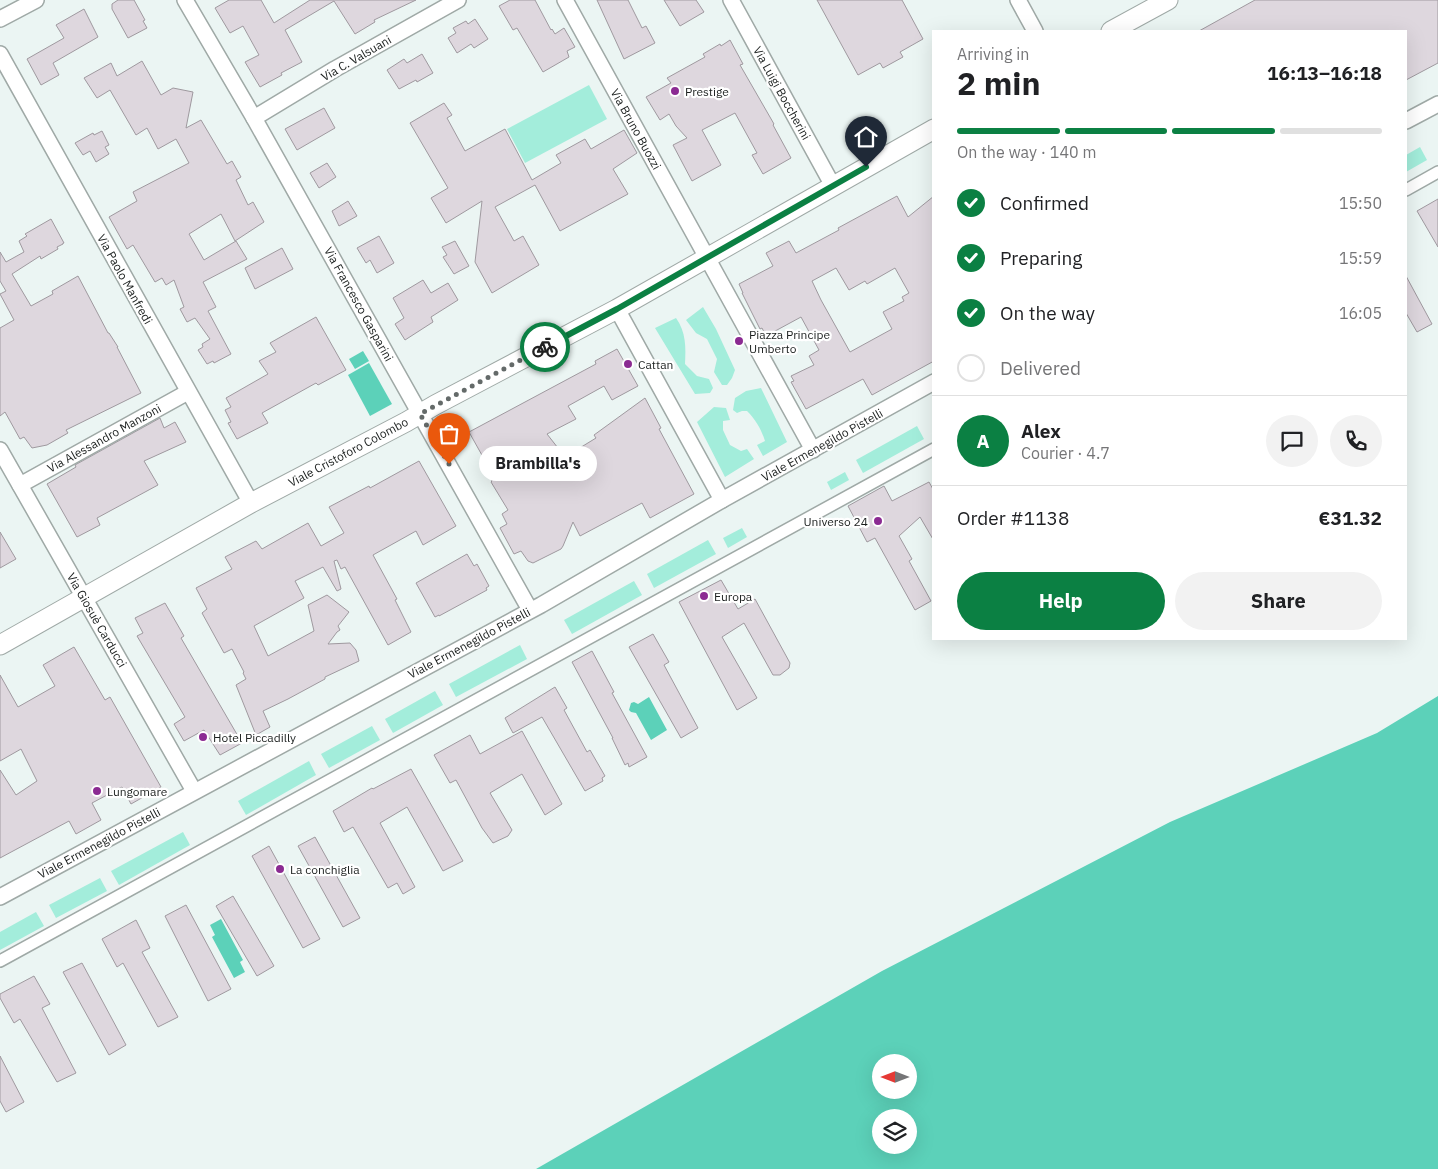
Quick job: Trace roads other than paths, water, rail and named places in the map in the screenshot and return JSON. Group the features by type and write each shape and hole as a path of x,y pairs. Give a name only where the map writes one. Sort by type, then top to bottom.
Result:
{"street":[{"path":"0,20 36,0"},
{"name":"Via Francesco Gasparini","path":"185,0 254,118 530,610"},
{"name":"Via C. Valsuani","path":"254,118 335,69 458,0"},
{"name":"Via Bruno Buozzi","path":"565,0 707,258"},
{"name":"Via Luigi Boccherini","path":"731,0 833,186"},
{"path":"1018,0 1034,30"},
{"path":"1113,30 1168,0"},
{"name":"Via Paolo Manfredi","path":"0,54 251,503"},
{"path":"1407,121 1438,104"},
{"name":"Viale Cristoforo Colombo","path":"0,645 251,503 617,309 932,131"},
{"path":"1407,189 1438,172"},
{"path":"707,258 813,450"},
{"path":"617,309 722,500"},
{"name":"Viale Ermenegildo Pistelli","path":"0,897 530,610 932,383"},
{"name":"Via Alessandro Manzoni","path":"20,485 188,392"},
{"name":"Via Giosuè Carducci","path":"0,450 194,791"},
{"path":"0,961 932,450"}],"place":[{"name":"Prestige","path":"675,91"},
{"name":"Piazza Principe Umberto","path":"739,341"},
{"name":"Cattan","path":"628,364"},
{"name":"Brambilla's","path":"449,464"},
{"name":"Universo 24","path":"878,521"},
{"name":"Europa","path":"704,596"},
{"name":"Hotel Piccadilly","path":"203,737"},
{"name":"Lungomare","path":"97,791"},
{"name":"La conchiglia","path":"280,869"}]}
